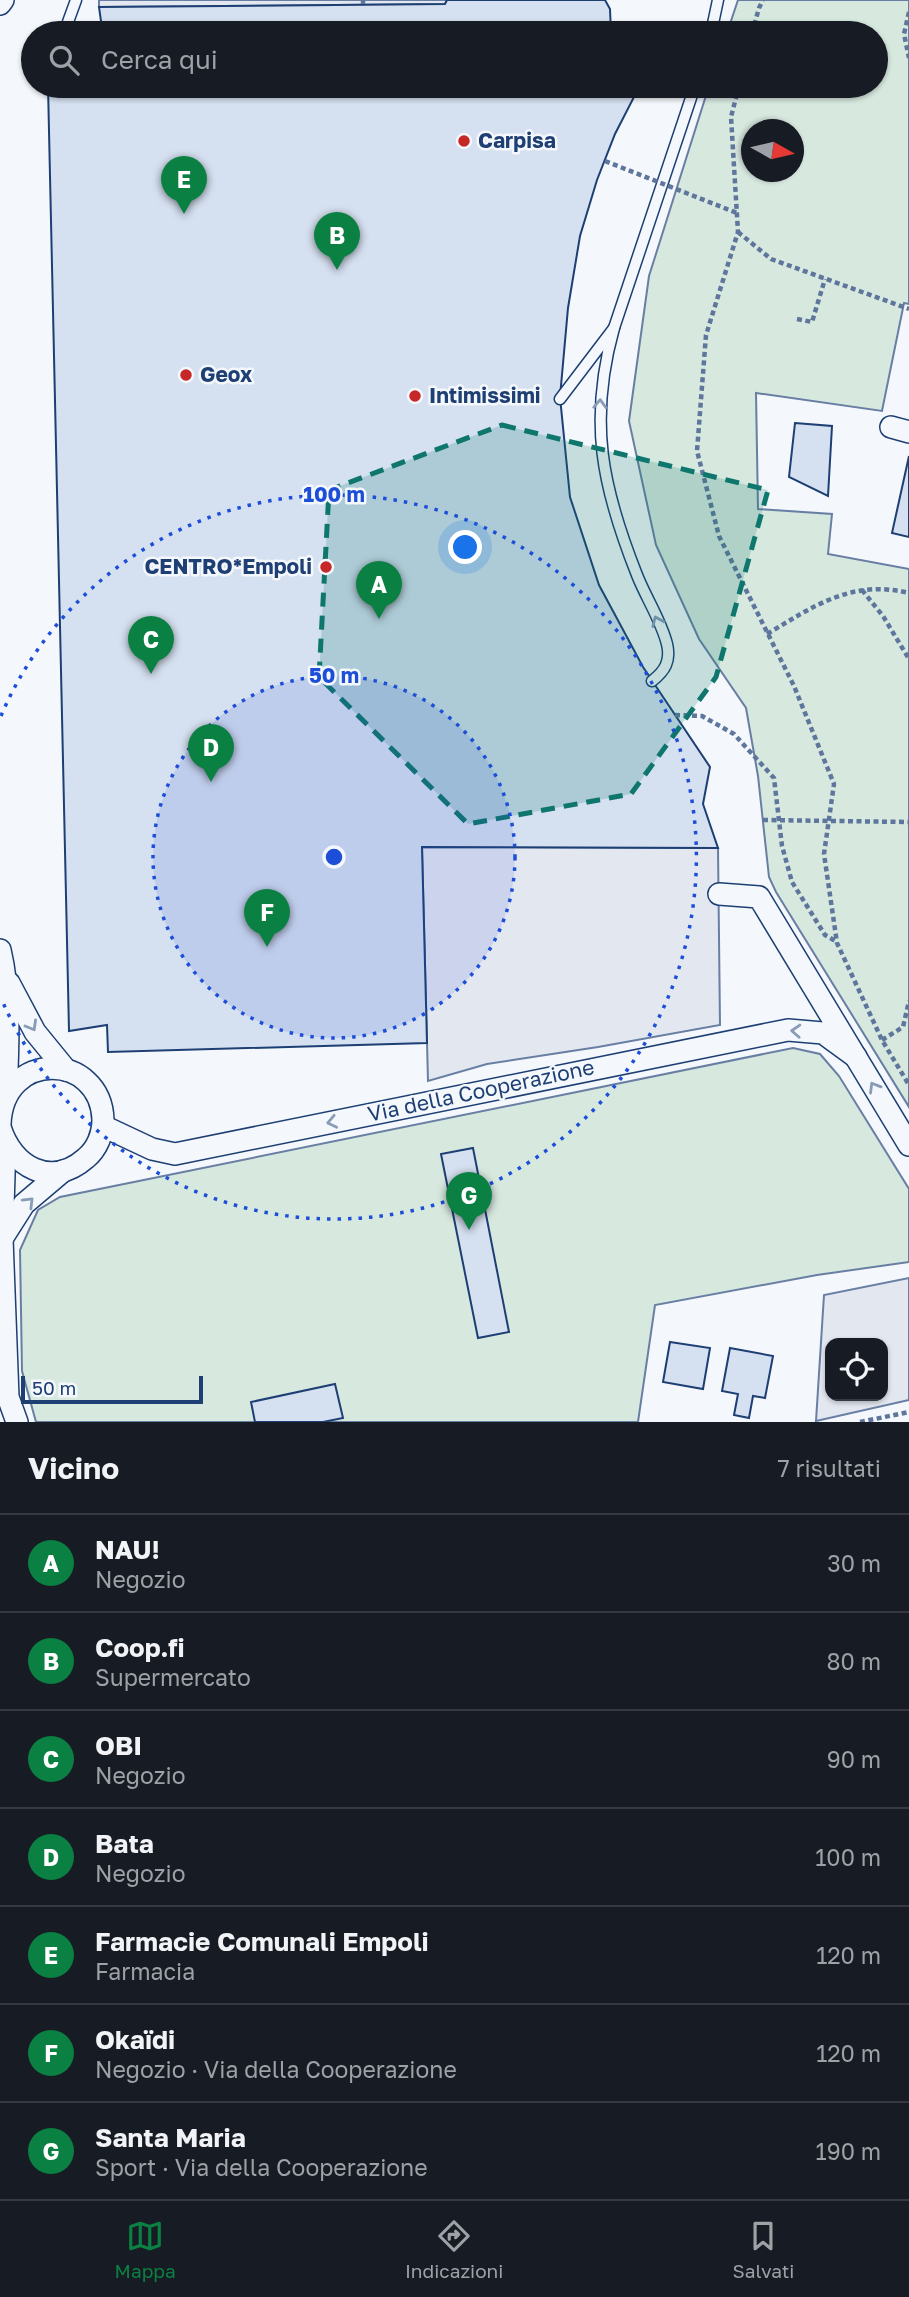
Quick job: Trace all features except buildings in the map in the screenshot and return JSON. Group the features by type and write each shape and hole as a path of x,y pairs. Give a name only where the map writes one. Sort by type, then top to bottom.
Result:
{"street":[{"name":"Via della Cooperazione","path":"719,894 759,897 909,1145"},
{"path":"0,950 7,978 8,1052 6,1095 1,1111 2,1239 8,1396 17,1422"},
{"path":"7,978 35,1032 66,1070"},
{"name":"Via della Cooperazione","path":"103,1126 152,1149 175,1154 788,1030 823,1033 856,1057"},
{"path":"2,1131 14,1157 29,1167 46,1172 63,1171 78,1166 99,1142 103,1126 103,1111 94,1091 79,1076 66,1070 48,1068 31,1072 17,1081 6,1095"},
{"path":"2,1239 24,1204 63,1171"}],"lane":[{"path":"68,21 76,0"},
{"path":"714,21 718,0"},
{"path":"652,681 663,673 667,665 667,644 637,577 613,510 601,458 601,389 614,328 691,98"},
{"path":"560,399 614,328"}],"path":[{"path":"756,21 763,0"},
{"path":"909,12 904,34 909,58"},
{"path":"736,98 731,117 738,232 706,335 697,452 719,536 794,686 834,784 824,854 837,943 882,1040 909,1085"},
{"path":"605,161 737,213"},
{"path":"738,232 771,260 909,309"},
{"path":"797,318 812,322 825,279"},
{"path":"767,634 812,606 862,590 878,588 909,593"},
{"path":"862,590 883,616 909,659"},
{"path":"675,715 702,716 734,734 774,778 782,846 792,882 825,935 837,943"},
{"path":"763,820 909,822"},
{"path":"882,1040 903,1027 909,1001"},
{"path":"860,1422 909,1412"}],"highlighted area":[{"path":"502,425 768,490 716,677 631,794 468,824 319,677 329,490"}],"shaded area":[{"path":"99,0 447,0 445,4 99,7"},
{"path":"738,0 909,0 909,304 904,303 882,411 756,393 758,509 832,514 828,554 909,569 909,1107 769,877 758,776 746,708 699,639 656,545 629,421 649,276 705,98 888,98 888,21 731,21"},
{"path":"422,847 718,848 720,1025 487,1064 428,1081"},
{"path":"793,1048 820,1054 839,1076 909,1189 909,1262 817,1275 655,1305 638,1422 36,1422 22,1371 20,1250 38,1210 60,1197"},
{"path":"909,1278 909,1400 816,1421 824,1295"}],"place":[{"name":"Carpisa","path":"464,141"},
{"name":"Farmacie Comunali Empoli","path":"184,214"},
{"name":"Coop.fi","path":"337,270"},
{"name":"Geox","path":"186,375"},
{"name":"Intimissimi","path":"415,396"},
{"name":"CENTRO*Empoli","path":"326,567"},
{"name":"NAU!","path":"379,619"},
{"name":"OBI","path":"151,674"},
{"name":"Bata","path":"211,782"},
{"name":"Okaïdi","path":"267,947"},
{"name":"Santa Maria","path":"469,1230"}]}
